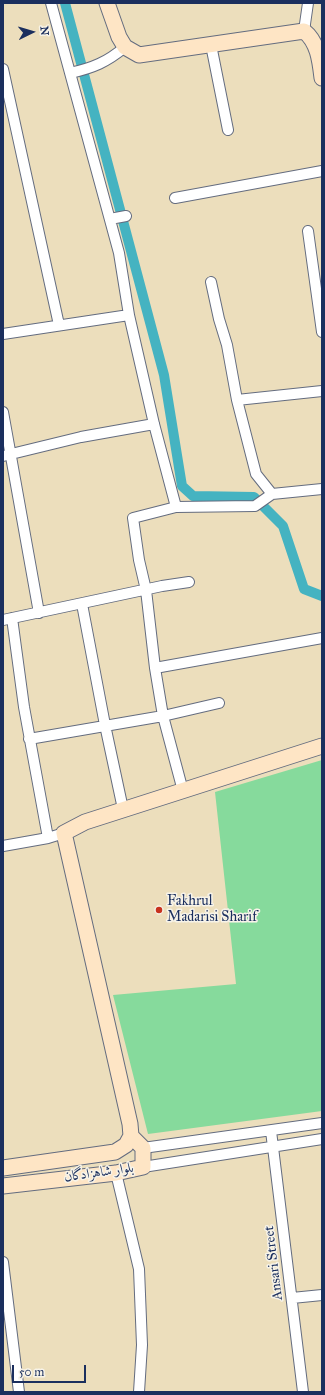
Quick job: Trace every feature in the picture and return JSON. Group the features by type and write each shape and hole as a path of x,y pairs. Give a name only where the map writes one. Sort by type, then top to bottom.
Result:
{"main road":[{"path":"107,3 119,37 125,47 139,55 304,31 310,35 317,48 321,68"},
{"path":"131,1136 130,1124 64,832 85,822 123,809 322,746"},
{"name":"بلوار شاهزادگان","path":"3,1168 115,1152 126,1145 131,1136 143,1148 143,1167 116,1173 3,1186"}],"street":[{"path":"51,3 119,253 129,315 154,424 176,507"},
{"path":"304,31 308,3"},
{"path":"211,45 228,130"},
{"path":"70,73 87,69 110,60 125,47"},
{"path":"3,69 60,325"},
{"path":"174,198 322,171"},
{"path":"110,219 126,216"},
{"path":"308,231 322,332"},
{"path":"212,282 219,319 227,345 237,400 256,474 272,494"},
{"path":"3,334 129,315"},
{"path":"237,400 322,391"},
{"path":"3,412 7,456 39,613"},
{"path":"7,456 81,437 154,424"},
{"path":"183,791 163,716 155,668 146,590 139,560 133,518 176,507 255,506 272,494 322,489"},
{"path":"48,838 8,619 189,582"},
{"path":"82,604 123,809"},
{"path":"155,668 322,638"},
{"path":"29,739 163,716 219,703"},
{"path":"3,846 48,838 64,832"},
{"path":"143,1148 322,1123"},
{"name":"Ansari Street","path":"271,1131 303,1392"},
{"path":"143,1167 322,1139"},
{"path":"116,1173 139,1269 142,1345 138,1392"},
{"path":"3,1262 19,1392"},
{"path":"292,1298 322,1295"}],"green space":[{"path":"322,760 322,1111 148,1134 113,995 236,984 215,792"}],"waterway":[{"path":"65,3 164,375 182,486 193,496 254,497 283,526 304,589 322,596"}],"place":[{"name":"Fakhrul Madarisi Sharif","path":"159,910"}]}
